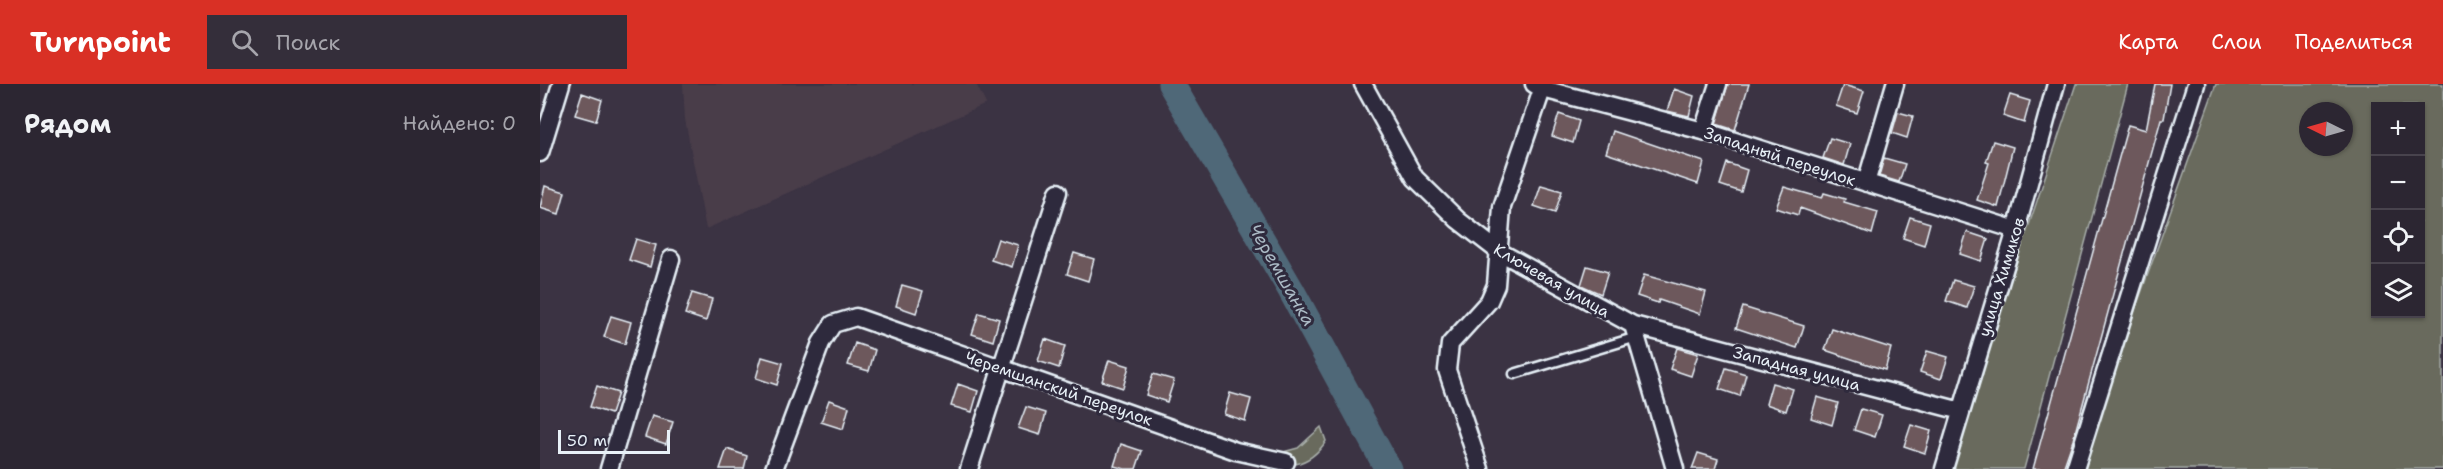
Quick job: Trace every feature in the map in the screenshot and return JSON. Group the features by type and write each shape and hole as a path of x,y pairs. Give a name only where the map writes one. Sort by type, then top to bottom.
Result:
{"street":[{"path":"540,153 561,84"},
{"name":"Ключевая улица","path":"1363,84 1415,178 1458,220 1498,251 1635,331"},
{"path":"1703,132 1718,84"},
{"path":"1866,183 1895,84"},
{"name":"улица Химиков","path":"1944,469 2016,230 2056,84"},
{"path":"2075,469 2196,84"},
{"path":"1480,469 1447,370 1450,344 1489,301 1496,285 1502,207 1540,86"},
{"name":"Западный переулок","path":"1540,86 1703,132 2016,230"},
{"path":"969,469 1058,192"},
{"path":"609,469 671,259"},
{"name":"Черемшанский переулок","path":"774,469 821,343 833,324 856,317 1236,451 1286,462"},
{"path":"1635,331 1675,469"},
{"name":"Западная улица","path":"1635,331 1961,411"}],"lane":[{"path":"1514,374 1635,331"}],"shaded area":[{"path":"683,84 976,84 986,104 706,229 685,119"}],"green space":[{"path":"2076,84 2128,84 2024,469 1952,469 1974,390"},
{"path":"2216,84 2443,84 2443,469 2078,469"},
{"path":"1321,427 1326,441 1312,457 1285,466 1254,463 1298,448"}],"building":[{"path":"1728,84 1749,84 1735,130 1716,124"},
{"path":"2155,84 2170,84 2164,119 2161,119 2073,440 2063,469 2033,469 2128,125 2146,130"},
{"path":"1843,85 1864,91 1857,113 1836,106"},
{"path":"1674,89 1694,96 1689,116 1667,111"},
{"path":"582,93 602,100 596,121 575,115"},
{"path":"2010,95 2030,101 2024,123 2003,116"},
{"path":"1898,112 1913,116 1907,138 1892,133"},
{"path":"1559,114 1579,121 1573,143 1552,136"},
{"path":"1613,131 1704,162 1698,184 1606,153"},
{"path":"1830,138 1850,144 1844,165 1823,158"},
{"path":"1993,141 2013,147 1998,207 1977,200 1989,163 1986,162"},
{"path":"1884,158 1905,164 1899,182 1879,176"},
{"path":"1727,163 1747,170 1741,192 1720,185"},
{"path":"1541,185 1562,191 1555,213 1534,206"},
{"path":"545,186 565,192 559,214 540,208"},
{"path":"1784,187 1822,198 1824,193 1845,199 1844,202 1878,212 1872,234 1800,208 1798,215 1776,208"},
{"path":"1910,217 1930,223 1924,245 1903,238"},
{"path":"1967,232 1988,239 1981,261 1960,254"},
{"path":"636,239 656,245 650,267 629,260"},
{"path":"998,239 1018,245 1012,267 991,260"},
{"path":"1074,253 1094,259 1088,281 1067,274"},
{"path":"1587,266 1608,272 1601,294 1581,285"},
{"path":"1644,275 1706,292 1700,314 1659,300 1658,303 1637,296"},
{"path":"1953,280 1974,286 1967,308 1946,301"},
{"path":"902,285 923,291 916,313 896,306"},
{"path":"692,293 712,299 706,321 685,314"},
{"path":"1743,307 1804,326 1797,348 1736,328"},
{"path":"979,313 999,319 993,341 972,334"},
{"path":"611,316 631,322 625,344 604,337"},
{"path":"1832,329 1891,348 1885,370 1825,350"},
{"path":"1045,339 1065,346 1059,368 1038,361"},
{"path":"855,343 875,350 869,371 848,365"},
{"path":"1677,348 1698,354 1691,376 1670,369"},
{"path":"1927,351 1948,357 1941,379 1920,372"},
{"path":"762,357 783,363 777,385 756,378"},
{"path":"1109,360 1129,366 1123,388 1102,381"},
{"path":"1726,368 1746,374 1740,396 1719,389"},
{"path":"1153,374 1174,380 1167,402 1146,395"},
{"path":"1772,383 1793,389 1786,411 1766,404"},
{"path":"958,384 978,391 972,412 951,406"},
{"path":"597,386 618,393 611,414 590,407"},
{"path":"1230,393 1251,399 1245,421 1224,414"},
{"path":"1817,397 1838,403 1832,425 1811,418"},
{"path":"829,400 849,407 843,429 821,422"},
{"path":"1026,407 1046,413 1040,435 1018,428"},
{"path":"1861,409 1882,415 1875,437 1854,430"},
{"path":"652,416 673,422 666,444 645,437"},
{"path":"1911,425 1931,431 1925,453 1904,446"},
{"path":"1121,444 1142,451 1136,469 1114,466"},
{"path":"727,449 747,456 744,469 720,469"},
{"path":"1698,453 1718,459 1715,469 1692,469"}],"waterway":[{"name":"Черемшанка","path":"1171,84 1291,290 1388,469"}]}
